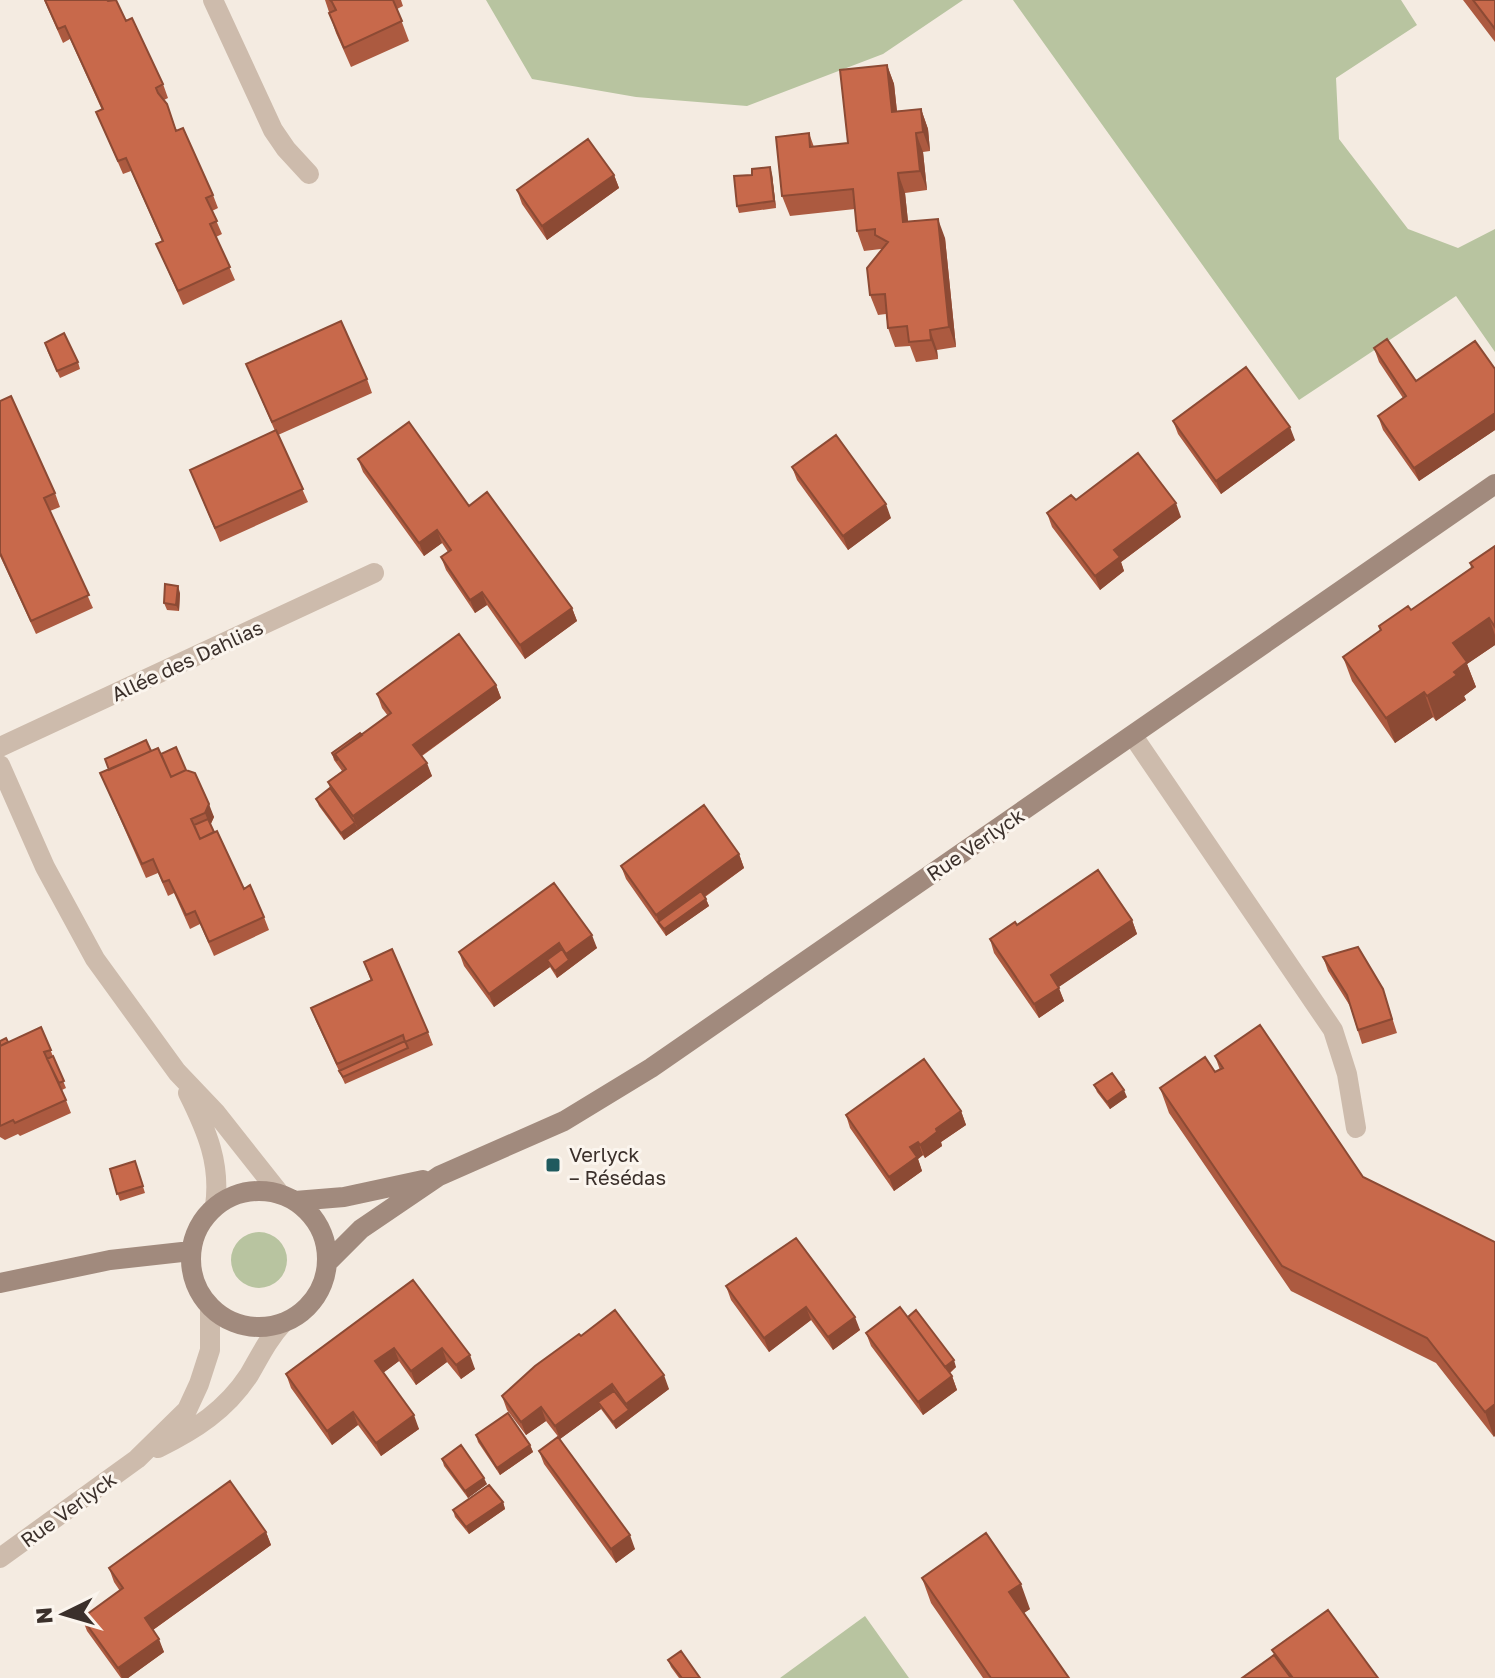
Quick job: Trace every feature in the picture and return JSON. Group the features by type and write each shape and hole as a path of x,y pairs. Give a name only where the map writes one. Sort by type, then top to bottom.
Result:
{"street":[{"path":"213,0 273,130 309,174"},
{"name":"Rue Verlyck","path":"327,1263 361,1229 439,1176 564,1121 614,1092 1495,484"},
{"name":"Allée des Dahlias","path":"0,747 374,573"},
{"path":"1133,736 1333,1030 1347,1074 1356,1128"},
{"path":"0,765 45,867 95,959 177,1072 288,1198 312,1215 322,1233 327,1263 322,1285 311,1304 283,1323 263,1327 244,1326 225,1319 210,1307 194,1281 192,1240 201,1222 215,1206 231,1196 251,1191 288,1198"},
{"path":"177,1072 212,1146 217,1173 215,1206"},
{"name":"Rue Verlyck","path":"288,1198 356,1195 439,1176"},
{"path":"0,1283 110,1260 191,1251"},
{"name":"Rue Verlyck","path":"0,1558 137,1459 176,1421 193,1397 210,1350 210,1307"},
{"name":"Rue Verlyck","path":"137,1459 212,1417 242,1384 271,1335 283,1323"}],"green space":[{"path":"486,0 963,0 883,54 747,106 636,97 532,79"},
{"path":"1013,0 1401,0 1417,25 1336,78 1339,139 1408,229 1458,248 1495,229 1495,352 1456,296 1299,400"},
{"path":"259,1232 279,1240 287,1260 279,1280 259,1288 239,1280 231,1260 239,1240"},
{"path":"865,1616 909,1678 780,1678"}],"building":[{"path":"45,0 116,0 126,21 132,18 163,84 156,88 158,93 167,104 176,131 183,128 213,195 206,198 217,221 210,224 230,267 178,291 156,244 163,241 126,158 118,161 96,112 103,109 65,26 58,29"},
{"path":"330,0 393,0 402,21 344,48 329,13 336,10"},
{"path":"1473,0 1495,0 1495,29"},
{"path":"887,65 892,112 921,109 923,132 916,133 920,171 898,173 903,222 938,219 949,327 930,330 931,340 909,342 907,326 888,328 885,294 870,295 867,268 888,242 875,235 875,229 857,231 853,189 782,196 776,137 809,133 810,147 848,143 840,70"},
{"path":"588,139 614,175 542,226 517,190"},
{"path":"770,167 774,201 737,206 734,176 752,175 752,169"},
{"path":"341,321 367,379 272,422 246,364"},
{"path":"64,333 78,362 57,371 45,343"},
{"path":"1387,339 1416,381 1475,341 1495,369 1495,413 1414,468 1378,416 1406,396 1374,348"},
{"path":"1246,367 1290,427 1216,481 1173,421"},
{"path":"11,396 55,493 44,498 89,595 31,621 0,553 0,401"},
{"path":"409,422 469,506 487,492 572,608 520,645 482,592 470,600 441,557 451,550 437,530 419,543 358,459"},
{"path":"276,430 303,489 215,528 190,470"},
{"path":"836,435 886,504 843,536 792,467"},
{"path":"1138,453 1176,503 1114,550 1120,557 1095,576 1047,513 1071,495 1076,500"},
{"path":"1495,546 1495,627 1489,618 1453,643 1467,662 1454,672 1457,675 1427,696 1424,692 1386,718 1343,657 1381,630 1379,626 1408,606 1411,610 1473,567 1470,563"},
{"path":"165,584 178,586 176,605 164,603"},
{"path":"459,634 496,685 413,745 427,763 353,816 328,782 346,769 335,754 391,713 377,694"},
{"path":"360,733 362,735 335,754 337,761 332,753"},
{"path":"146,740 151,751 109,770 105,759"},
{"path":"176,747 186,770 171,777 161,754"},
{"path":"158,748 171,777 186,770 195,773 209,804 205,813 191,819 200,839 217,831 244,889 250,885 264,917 209,942 195,911 186,915 169,880 163,882 153,859 142,864 100,773"},
{"path":"330,788 355,823 341,833 316,799"},
{"path":"704,805 739,854 656,915 621,866"},
{"path":"208,819 214,832 200,839 194,825"},
{"path":"1098,870 1132,920 1051,975 1059,988 1034,1004 990,939 1015,922 1017,925"},
{"path":"554,883 592,935 566,954 559,943 489,994 459,952"},
{"path":"701,891 706,899 664,929 658,922"},
{"path":"1358,947 1383,989 1392,1019 1358,1030 1347,995 1323,957"},
{"path":"392,949 428,1032 405,1042 403,1035 337,1064 311,1008 372,980 364,962"},
{"path":"562,949 569,960 555,971 547,960"},
{"path":"1260,1025 1363,1177 1495,1242 1495,1404 1485,1412 1427,1338 1282,1266 1160,1088 1205,1057 1215,1072 1223,1068 1215,1056"},
{"path":"41,1027 51,1050 44,1052 66,1100 15,1123 13,1120 0,1126 0,1046"},
{"path":"405,1041 408,1048 343,1077 339,1071"},
{"path":"53,1056 64,1081 59,1083 47,1059"},
{"path":"924,1059 961,1111 920,1145 918,1142 910,1147 917,1157 889,1177 846,1115"},
{"path":"1112,1073 1124,1090 1107,1102 1094,1085"},
{"path":"135,1161 143,1186 117,1194 110,1169"},
{"path":"796,1238 855,1317 828,1337 806,1307 764,1338 726,1286"},
{"path":"413,1280 470,1355 456,1365 442,1348 411,1371 394,1348 375,1361 414,1415 376,1443 353,1412 327,1431 286,1374"},
{"path":"900,1307 952,1376 918,1402 866,1333"},
{"path":"615,1310 664,1375 626,1404 612,1384 555,1426 541,1407 521,1422 502,1396 535,1366"},
{"path":"916,1310 954,1360 945,1367 908,1317"},
{"path":"614,1391 629,1410 613,1422 598,1402"},
{"path":"508,1413 530,1445 497,1468 476,1435"},
{"path":"558,1437 630,1535 611,1549 539,1451"},
{"path":"461,1445 484,1478 465,1491 442,1459"},
{"path":"230,1481 266,1532 145,1618 159,1639 118,1668 82,1618 123,1588 109,1568"},
{"path":"489,1485 503,1502 466,1527 453,1510"},
{"path":"986,1533 1021,1584 1009,1592 1069,1678 991,1678 922,1578"},
{"path":"1328,1610 1378,1678 1293,1678 1272,1650"},
{"path":"681,1651 700,1678 682,1678 668,1660"},
{"path":"1274,1655 1291,1678 1242,1678"}],"place":[{"name":"Verlyck – Résédas","path":"553,1165"}]}
